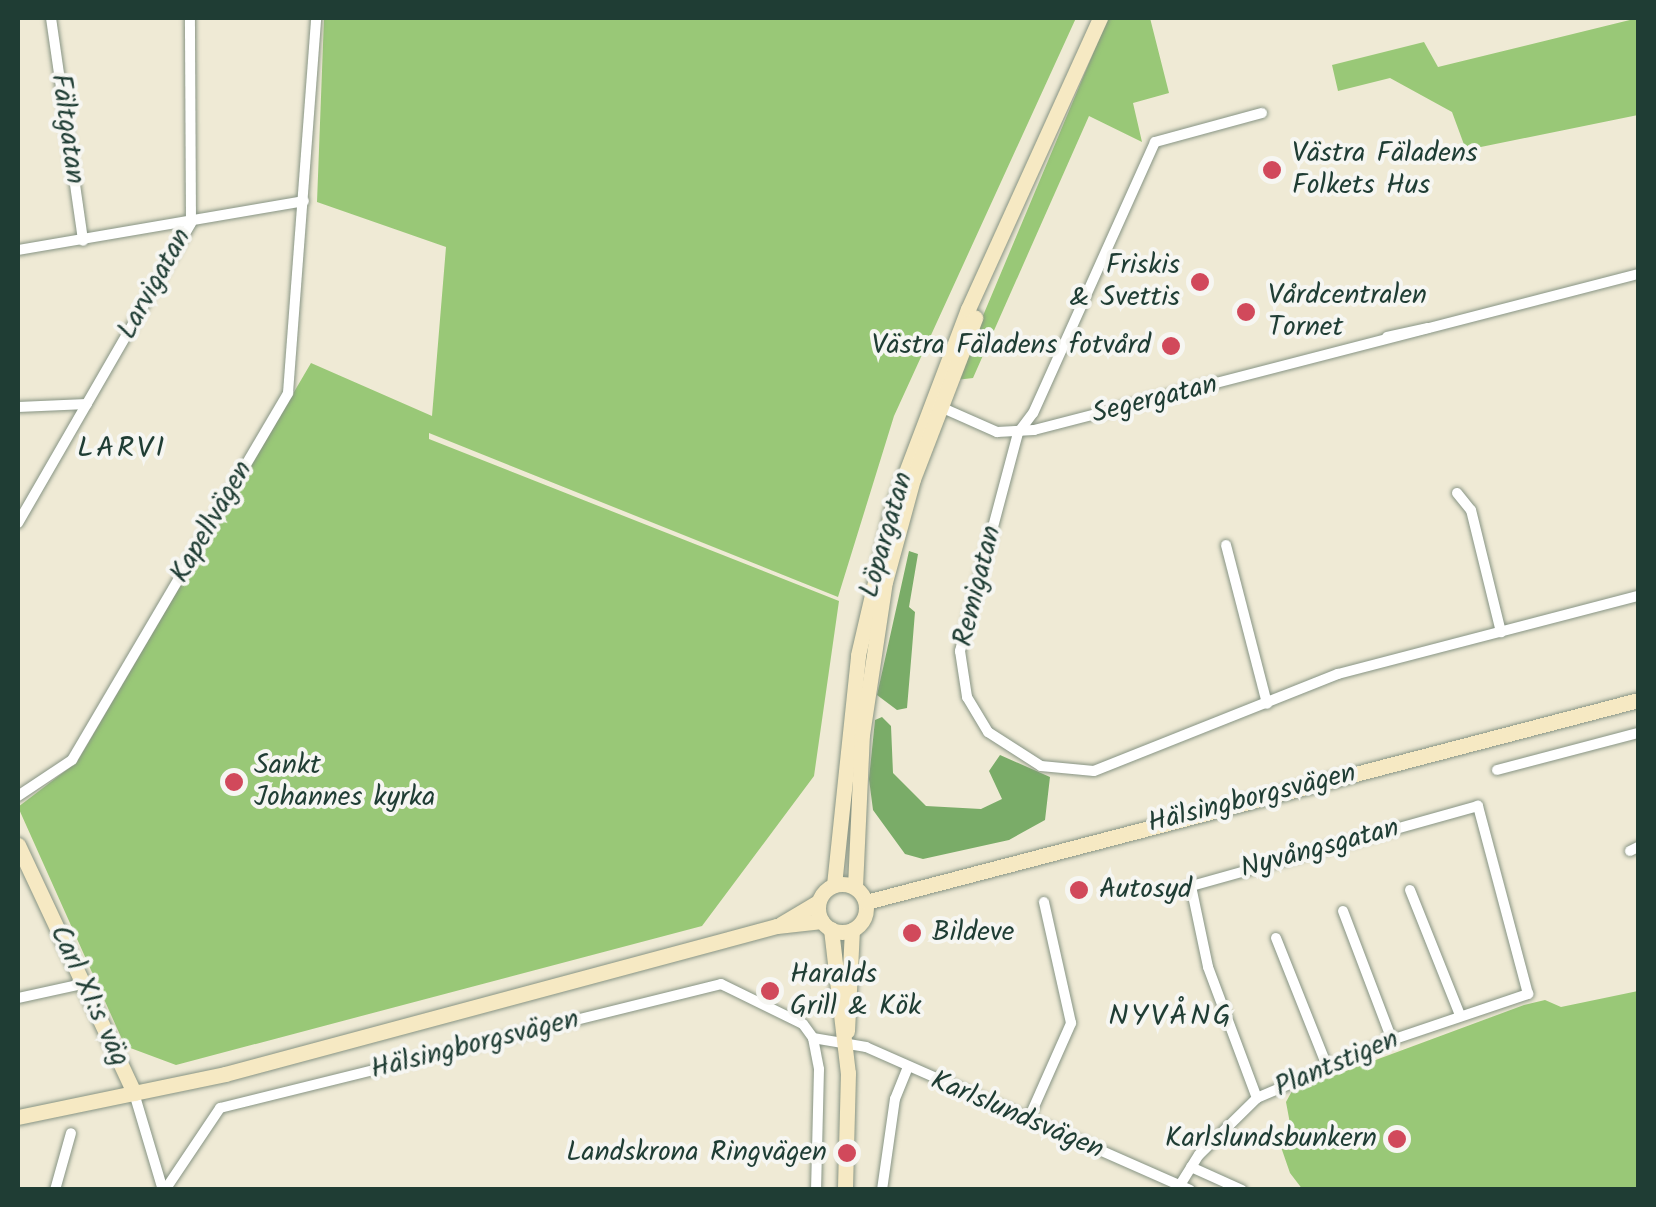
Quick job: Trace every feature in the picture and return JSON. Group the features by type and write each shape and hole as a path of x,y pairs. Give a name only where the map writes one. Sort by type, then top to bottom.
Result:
{"street":[{"name":"Fältgatan","path":"51,18 83,241"},
{"name":"Larvigatan","path":"18,523 192,223 190,18"},
{"name":"Kapellvägen","path":"18,796 72,760 288,392 316,18"},
{"name":"Löpargatan","path":"834,884 865,615 886,529 1017,206 1100,18"},
{"name":"Remigatan","path":"1262,113 1155,142 1034,413 1018,433 960,651 966,697 988,732 1040,766 1094,771 1338,674 1638,596"},
{"path":"18,250 192,223 304,200"},
{"name":"Segergatan","path":"935,405 997,432 1018,433 1638,274"},
{"path":"18,407 87,404"},
{"name":"Löpargatan","path":"854,887 862,736 885,582 935,405"},
{"path":"1458,493 1471,510 1501,632"},
{"path":"1226,546 1267,704"},
{"name":"Hälsingborgsvägen","path":"866,902 1638,700"},
{"path":"1496,770 1638,733"},
{"name":"Nyvångsgatan","path":"1257,1098 1190,907 1187,892 1197,882 1478,806 1528,994"},
{"name":"Carl XI:s väg","path":"18,845 25,880 82,984 134,1092"},
{"path":"845,1190 846,1040 852,930 865,916 866,902 854,887 834,884 818,902 826,925 846,1040"},
{"path":"1410,890 1460,1015"},
{"name":"Hälsingborgsvägen","path":"778,926 818,902"},
{"path":"1029,1118 1071,1023 1044,902"},
{"path":"1343,912 1392,1040"},
{"path":"826,925 852,930"},
{"name":"Hälsingborgsvägen","path":"18,1118 374,1037 778,926 826,925"},
{"path":"1276,938 1327,1066"},
{"path":"18,998 82,984"},
{"name":"Hälsingborgsvägen","path":"164,1190 206,1120 220,1108 703,984 721,984 786,1014 812,1038"},
{"name":"Plantstigen","path":"1185,1188 1191,1167 1257,1098 1392,1040 1528,994"},
{"path":"816,1190 818,1069 812,1038 846,1040"},
{"name":"Karlslundsvägen","path":"846,1040 907,1070 1029,1118 1185,1188"},
{"path":"882,1190 888,1137 907,1070"},
{"path":"134,1092 164,1190"},
{"path":"55,1190 72,1133"},
{"path":"1191,1167 1242,1190"}],"green space":[{"path":"324,18 1076,18 894,416 838,597 429,433 429,439 839,601 814,776 702,926 176,1065 125,1046 18,807 77,762 311,363 432,416 446,247 317,202"},
{"path":"1108,18 1150,18 1169,93 1133,103 1142,142 1089,116 973,378 956,380"},
{"path":"1638,18 1638,115 1466,150 1452,112 1390,78 1338,91 1332,65 1424,42 1438,67"},
{"path":"909,551 918,554 909,607 915,612 907,708 897,710 877,695"},
{"path":"882,717 891,726 893,773 926,806 981,809 1002,799 989,771 1000,755 1050,777 1045,820 1009,840 923,859 905,854 873,810 869,779 875,720"},
{"path":"1638,991 1638,1189 1303,1190 1290,1173 1281,1147 1291,1129 1286,1102 1292,1091 1524,1005 1545,1000 1561,1007"}],"place":[{"name":"Västra Fäladens Folkets Hus","path":"1272,170"},
{"name":"Friskis & Svettis","path":"1200,282"},
{"name":"Vårdcentralen Tornet","path":"1246,312"},
{"name":"Västra Fäladens fotvård","path":"1171,346"},
{"name":"Sankt Johannes kyrka","path":"234,782"},
{"name":"Autosyd","path":"1079,890"},
{"name":"Bildeve","path":"912,933"},
{"name":"Haralds Grill & Kök","path":"770,991"},
{"name":"Karlslundsbunkern","path":"1397,1139"},
{"name":"Landskrona Ringvägen","path":"847,1153"}],"district":[{"name":"LARVI","path":"122,449"},
{"name":"NYVÅNG","path":"1171,1017"}]}
